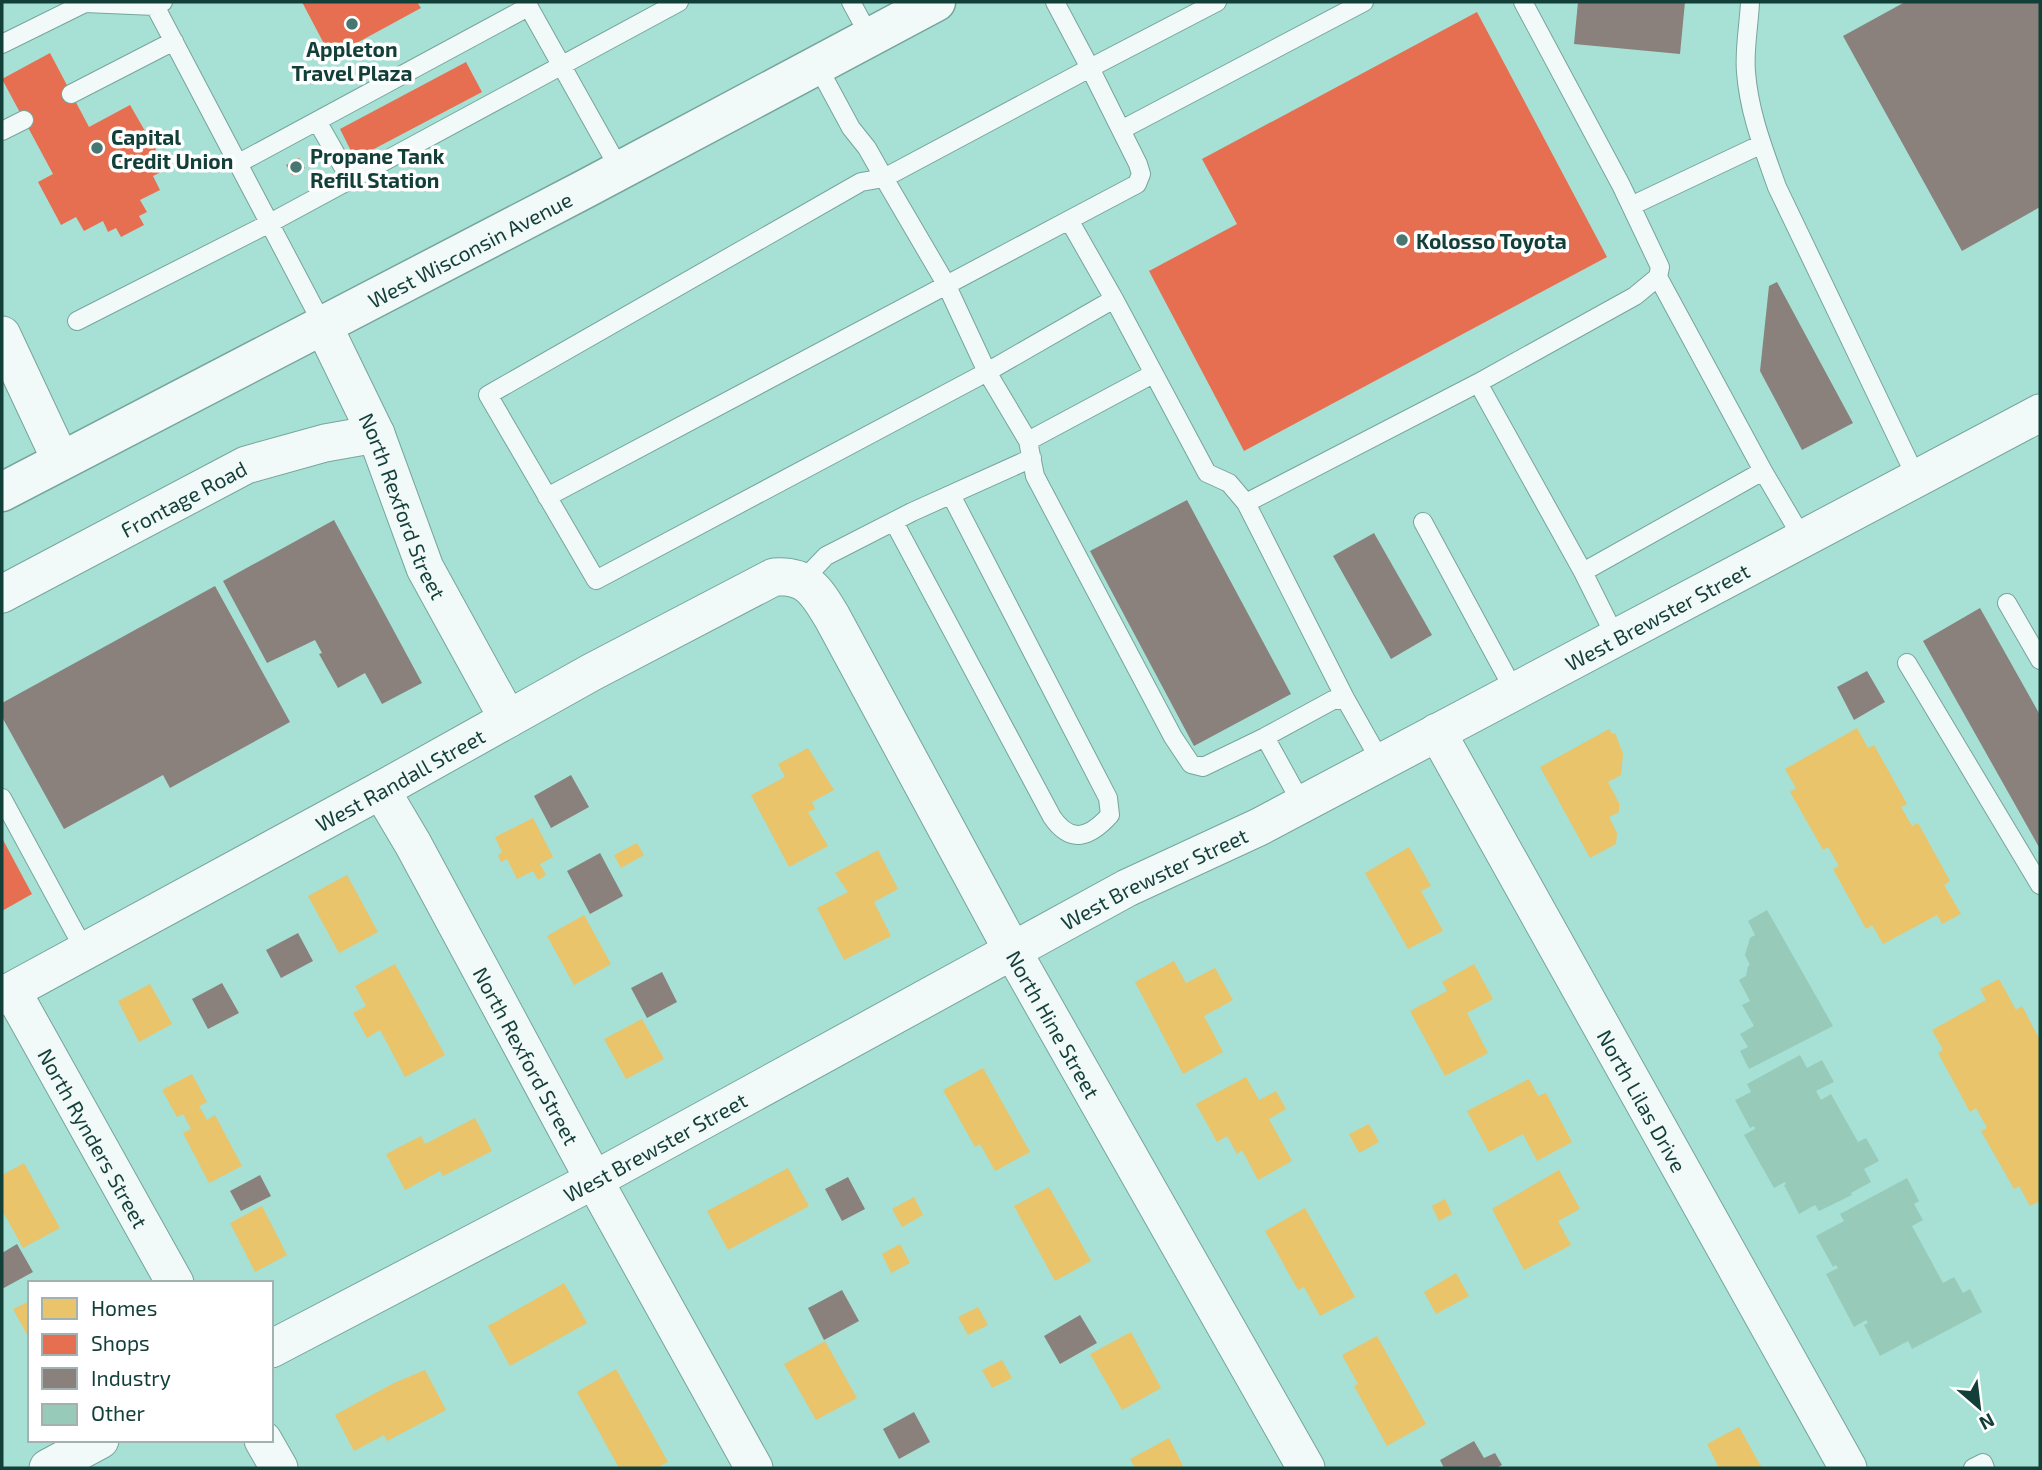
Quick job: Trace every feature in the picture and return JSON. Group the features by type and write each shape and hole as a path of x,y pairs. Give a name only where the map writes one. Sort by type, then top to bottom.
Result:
{"main road":[{"name":"West Wisconsin Avenue","path":"2,492 936,2"}],"street":[{"name":"North Rexford Street","path":"323,325 376,434 425,568 508,719"},
{"path":"2,335 61,461"},
{"name":"West Brewster Street","path":"273,1348 594,1180 1127,888 1259,827 2040,413"},
{"name":"Frontage Road","path":"2,594 246,465 325,443 376,434"},
{"name":"West Randall Street","path":"7,994 382,790 592,672 774,577 788,576 802,581"},
{"name":"North Hine Street","path":"802,581 816,590 832,617 1012,950 1306,1468"},
{"name":"North Lilas Drive","path":"1437,732 1848,1468"},
{"name":"North Rexford Street","path":"382,790 754,1468"},
{"name":"North Rynders Street","path":"7,994 174,1281"},
{"path":"48,1468 96,1442"},
{"path":"264,1442 279,1468"}],"lane":[{"path":"2,44 85,2 159,4 174,41 323,325"},
{"path":"77,321 270,223 350,179 389,149 455,114 561,65 678,2"},
{"path":"850,2 870,37"},
{"path":"547,497 1137,184 1141,174 1138,164 1055,2"},
{"path":"1114,299 987,372 596,580 488,395 861,182 884,178 1217,2"},
{"path":"1121,130 1364,2"},
{"path":"1246,503 1478,383 1635,296 1658,277 1660,267 1631,206 1523,2"},
{"path":"1750,2 1745,69 1752,113 1777,187 1917,479"},
{"path":"239,163 527,4 620,170"},
{"path":"71,94 174,41"},
{"path":"426,61 435,78"},
{"path":"817,65 851,128 867,148 946,284 987,372 1030,450 1035,476 1173,737 1191,764 1203,767 1333,700 1346,700"},
{"path":"395,78 404,95"},
{"path":"361,97 370,113"},
{"path":"2,131 24,120"},
{"path":"317,121 350,179"},
{"path":"1631,206 1762,144"},
{"path":"1069,220 1207,473 1229,483 1246,503 1346,700 1381,762"},
{"path":"1658,277 1803,539"},
{"path":"802,581 826,556 951,495 1153,374"},
{"path":"1478,383 1583,572 1616,638"},
{"path":"1583,572 1763,471"},
{"path":"894,522 1052,817 1062,831 1073,835 1086,834 1100,827 1110,815 1108,798 951,495"},
{"path":"1423,522 1515,692"},
{"path":"2007,603 2040,660"},
{"path":"1907,663 2040,885"},
{"path":"1265,737 1302,804"},
{"path":"2,798 85,951"},
{"path":"1973,1468 1983,1463 1985,1468"}],"building: Homes":[{"path":"1857,728 1868,748 1874,745 1907,804 1901,807 1912,826 1918,823 1950,881 1944,885 1961,914 1942,924 1937,915 1883,944 1872,925 1866,929 1833,869 1839,866 1828,847 1823,850 1790,792 1796,788 1785,769"},
{"path":"1609,729 1612,734 1615,733 1623,754 1621,775 1608,782 1619,803 1619,812 1609,817 1617,833 1616,844 1590,858 1540,767"},
{"path":"808,748 834,790 812,802 815,809 808,812 828,846 789,867 751,795 785,777 778,764"},
{"path":"533,818 553,857 540,864 546,875 538,880 533,871 517,879 507,859 501,862 498,855 502,852 495,837"},
{"path":"637,843 644,855 621,868 614,855"},
{"path":"1409,847 1431,886 1421,891 1443,931 1408,949 1365,873"},
{"path":"878,850 898,889 874,902 891,936 844,960 817,908 848,892 835,873"},
{"path":"347,875 378,932 339,953 308,896"},
{"path":"584,915 611,964 574,985 547,936"},
{"path":"1174,961 1186,983 1215,968 1233,1000 1204,1016 1223,1052 1183,1074 1135,982"},
{"path":"395,964 445,1055 405,1077 380,1030 367,1038 353,1013 366,1006 355,986"},
{"path":"1474,964 1493,999 1467,1013 1488,1053 1445,1076 1410,1011 1447,991 1442,982"},
{"path":"1999,979 2016,1010 2022,1006 2040,1040 2040,1201 2030,1206 2019,1186 2014,1189 1981,1131 1987,1128 1976,1108 1970,1112 1938,1053 1943,1050 1932,1030 1986,1000 1980,989"},
{"path":"150,984 172,1024 139,1042 118,1001"},
{"path":"642,1019 664,1059 626,1079 604,1039"},
{"path":"983,1068 1030,1152 995,1171 980,1144 975,1147 943,1090"},
{"path":"192,1074 207,1102 199,1106 207,1120 215,1115 242,1166 209,1183 183,1133 191,1129 183,1114 177,1117 162,1090"},
{"path":"1246,1077 1259,1100 1276,1091 1286,1109 1269,1119 1292,1161 1258,1180 1242,1150 1237,1154 1227,1136 1217,1142 1196,1104"},
{"path":"1529,1079 1538,1096 1546,1093 1572,1142 1537,1161 1523,1134 1489,1152 1467,1111"},
{"path":"475,1118 492,1151 443,1176 440,1171 405,1190 386,1154 421,1136 425,1144"},
{"path":"1369,1124 1379,1142 1359,1153 1349,1134"},
{"path":"24,1163 60,1228 23,1248 2,1210 2,1175"},
{"path":"788,1168 809,1206 728,1250 707,1211"},
{"path":"1559,1170 1580,1209 1558,1221 1571,1245 1524,1270 1492,1209"},
{"path":"1049,1187 1091,1261 1055,1281 1014,1206"},
{"path":"914,1197 923,1215 902,1227 892,1209"},
{"path":"1445,1199 1452,1214 1439,1221 1432,1206"},
{"path":"262,1206 287,1255 255,1272 230,1223"},
{"path":"1305,1208 1355,1297 1320,1316 1304,1287 1298,1290 1265,1231"},
{"path":"900,1244 910,1263 891,1273 882,1254"},
{"path":"1456,1273 1469,1296 1436,1314 1424,1292"},
{"path":"564,1283 587,1323 510,1366 488,1326"},
{"path":"28,1302 28,1336 13,1309"},
{"path":"978,1307 988,1325 968,1335 958,1317"},
{"path":"1131,1332 1161,1388 1122,1410 1090,1354"},
{"path":"1377,1336 1426,1424 1387,1446 1354,1386 1358,1384 1342,1355"},
{"path":"825,1341 857,1398 816,1420 784,1364"},
{"path":"1002,1360 1012,1378 992,1388 982,1370"},
{"path":"616,1369 668,1462 656,1468 619,1468 577,1392"},
{"path":"425,1370 446,1410 387,1441 384,1435 354,1451 335,1415 394,1383"},
{"path":"1739,1427 1762,1468 1719,1468 1707,1444"},
{"path":"1169,1438 1184,1468 1135,1468 1130,1459"}],"building: Shops":[{"name":"Appleton Travel Plaza","path":"302,2 417,2 421,8 331,57"},
{"name":"Kolosso Toyota","path":"1477,12 1607,257 1244,451 1149,271 1237,224 1202,159"},
{"name":"Capital Credit Union","path":"50,53 89,127 130,105 167,169 153,176 160,190 140,200 147,212 139,216 144,225 121,237 116,228 108,232 103,221 84,231 76,217 61,225 38,182 53,174 2,79"},
{"path":"466,62 482,92 355,159 340,129"},
{"name":"Propane Tank Refill Station","path":"299,158 305,168 292,175 286,165"},
{"path":"2,838 32,894 2,911"}],"building: Industry":[{"path":"1578,2 1685,2 1680,54 1574,44"},
{"path":"1905,2 2040,2 2040,207 1962,251 1843,36"},
{"path":"1777,282 1853,423 1802,450 1760,371 1769,286"},
{"path":"1187,500 1291,694 1194,746 1090,551"},
{"path":"334,520 422,683 382,704 365,673 338,688 319,654 322,653 315,640 267,663 223,581"},
{"path":"1374,533 1432,635 1391,659 1333,556"},
{"path":"215,586 290,722 170,788 163,775 64,829 2,717 2,703"},
{"path":"1980,608 2040,715 2040,849 1923,641"},
{"path":"1867,671 1885,702 1854,720 1837,687"},
{"path":"571,775 589,807 551,828 534,796"},
{"path":"600,853 623,896 590,914 567,871"},
{"path":"298,933 313,961 281,978 266,950"},
{"path":"662,972 677,1002 647,1018 631,988"},
{"path":"222,983 239,1013 208,1029 192,999"},
{"path":"260,1175 271,1196 241,1211 230,1191"},
{"path":"848,1177 865,1209 842,1221 825,1189"},
{"path":"17,1244 33,1272 2,1289 2,1253"},
{"path":"842,1290 859,1321 824,1340 808,1308"},
{"path":"1080,1315 1097,1343 1060,1364 1044,1336"},
{"path":"914,1412 930,1442 899,1459 883,1429"},
{"path":"1474,1441 1484,1458 1495,1453 1502,1465 1496,1468 1444,1468 1440,1460"}],"building: Other":[{"path":"1767,910 1833,1026 1749,1069 1740,1051 1748,1047 1740,1034 1754,1026 1742,1005 1750,1001 1739,980 1746,976 1750,965 1745,955 1750,938 1755,935 1748,921"},
{"path":"1800,1055 1807,1068 1822,1060 1834,1082 1816,1091 1821,1100 1831,1094 1858,1142 1866,1138 1879,1161 1864,1169 1871,1182 1851,1193 1852,1195 1819,1211 1815,1205 1799,1214 1784,1185 1785,1182 1774,1188 1744,1135 1755,1129 1754,1126 1750,1128 1735,1100 1751,1092 1747,1084"},
{"path":"1907,1178 1919,1201 1914,1204 1923,1220 1912,1226 1943,1283 1954,1277 1963,1293 1970,1289 1982,1312 1912,1349 1908,1341 1880,1356 1864,1325 1868,1323 1866,1320 1854,1327 1826,1274 1838,1268 1836,1265 1833,1267 1816,1236 1844,1221 1840,1214"}],"place":[{"name":"Appleton Travel Plaza","path":"352,24"},
{"name":"Capital Credit Union","path":"97,148"},
{"name":"Propane Tank Refill Station","path":"296,167"},
{"name":"Kolosso Toyota","path":"1402,240"}]}
